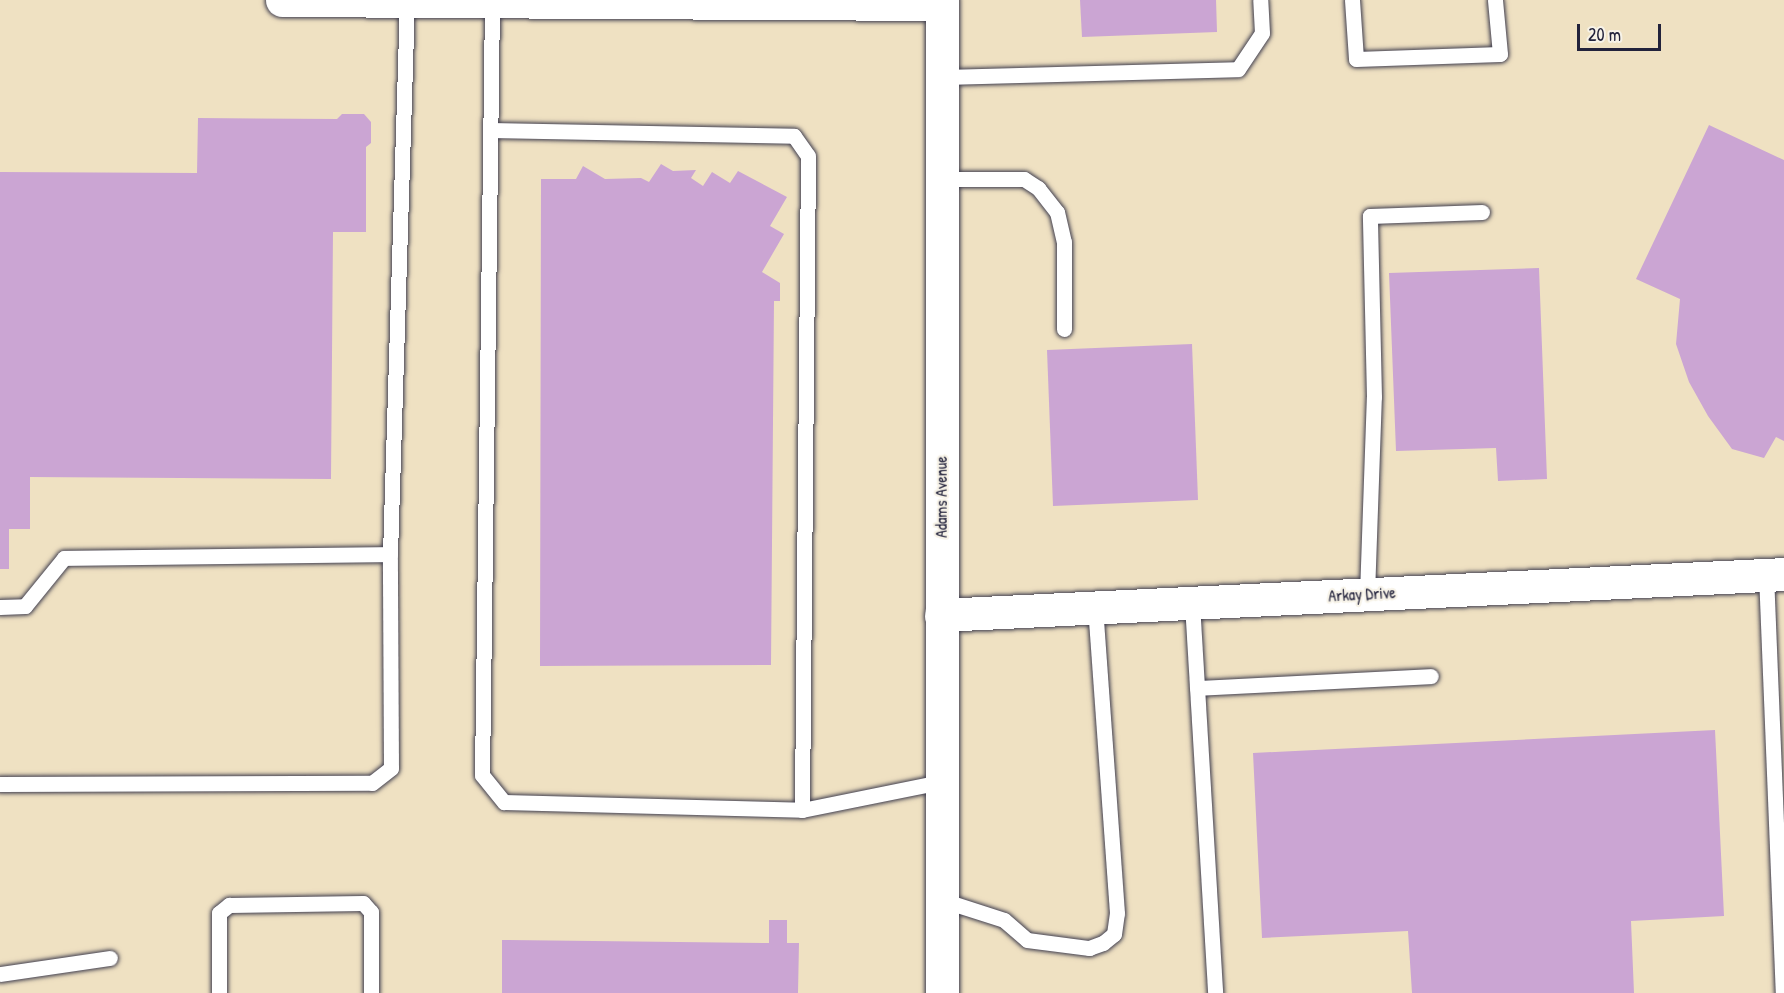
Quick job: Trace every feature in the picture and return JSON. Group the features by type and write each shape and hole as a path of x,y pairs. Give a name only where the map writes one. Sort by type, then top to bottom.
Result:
{"street":[{"path":"282,0 942,2"},
{"name":"Adams Avenue","path":"942,2 940,615 942,993"},
{"name":"Arkay Drive","path":"940,615 1775,574"}],"lane":[{"path":"942,76 1238,69 1262,33 1260,0"},
{"path":"1352,0 1356,58 1500,54 1495,0"},
{"path":"0,784 372,783 391,768 390,554 407,1"},
{"path":"511,1 490,130 482,775 504,802 802,810 941,782"},
{"path":"490,130 794,136 808,156 802,810"},
{"path":"942,179 1024,179 1044,196 1057,212 1064,242 1064,329"},
{"path":"1367,594 1374,397 1370,216 1482,212"},
{"path":"0,607 25,606 64,558 390,554"},
{"path":"1775,574 1783,993"},
{"path":"1192,603 1215,993"},
{"path":"942,900 1004,920 1027,940 1089,948 1103,943 1114,934 1117,913 1095,607"},
{"path":"1197,688 1431,676"},
{"path":"219,993 219,913 229,905 363,903 371,912 371,993"},
{"path":"0,974 110,958"}],"building":[{"path":"1080,0 1216,0 1217,32 1082,37"},
{"path":"342,114 364,114 371,122 371,143 366,147 366,232 333,232 331,479 30,477 30,529 9,529 9,569 0,569 0,172 197,173 198,118 337,119"},
{"path":"1709,125 1784,160 1784,441 1776,437 1764,458 1732,449 1708,416 1689,382 1676,344 1680,299 1636,279"},
{"path":"661,164 673,171 696,170 691,178 703,186 712,172 730,183 738,171 787,197 770,226 784,234 762,272 780,283 780,301 774,301 771,665 540,666 541,179 576,179 583,166 605,179 641,178 649,182"},
{"path":"1539,268 1547,479 1498,481 1496,448 1396,451 1389,273"},
{"path":"1192,344 1198,500 1053,506 1047,350"},
{"path":"1715,730 1724,916 1631,921 1634,993 1412,993 1408,931 1262,938 1253,753"},
{"path":"769,920 787,920 787,943 799,943 798,993 502,993 502,940 769,943"}]}
